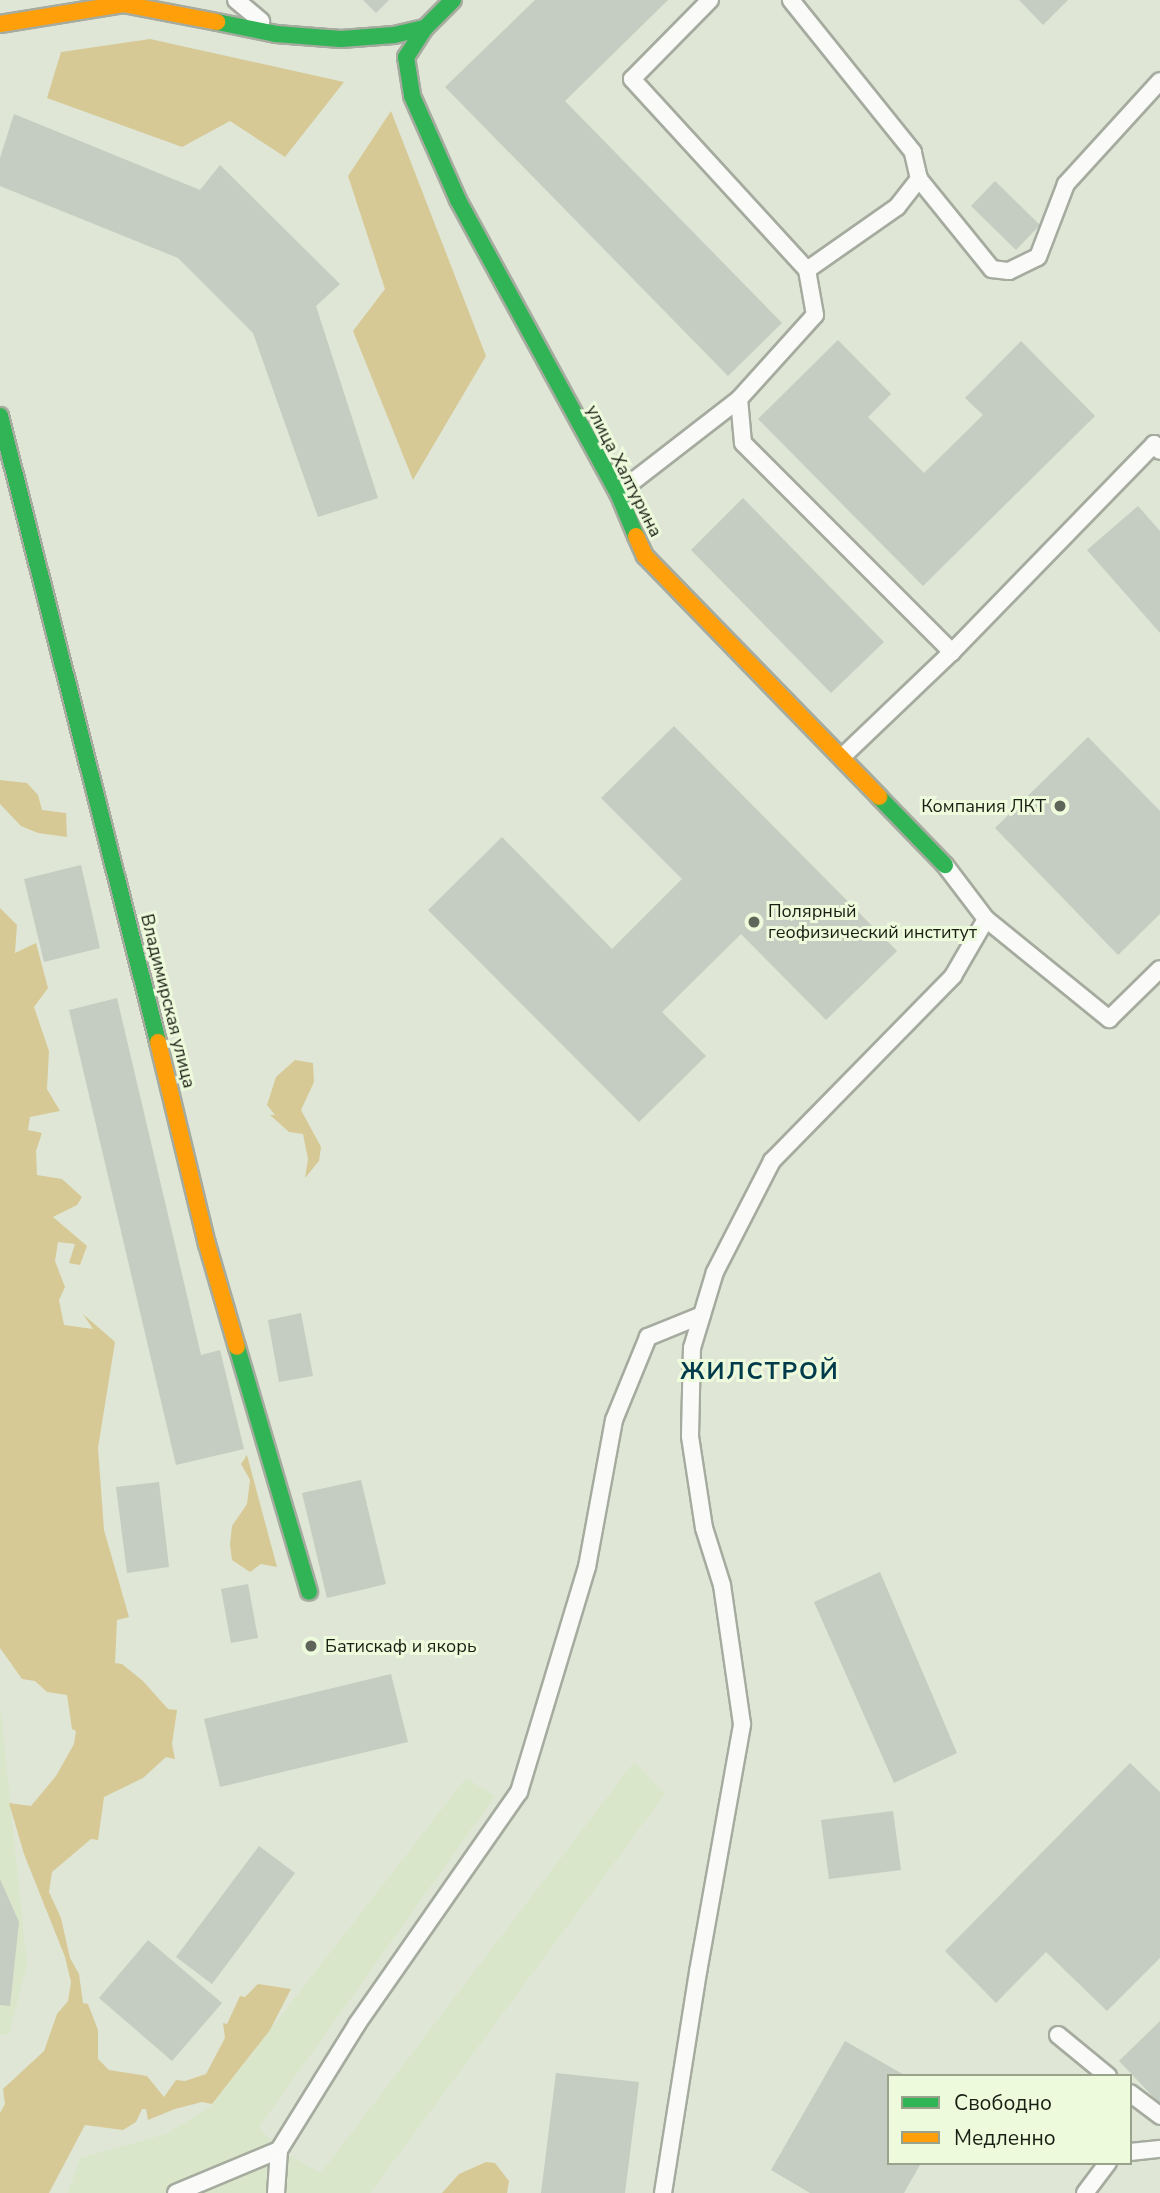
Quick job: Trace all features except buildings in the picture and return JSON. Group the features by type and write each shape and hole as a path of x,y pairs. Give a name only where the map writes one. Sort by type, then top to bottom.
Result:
{"street":[{"name":"улица Халтурина","path":"453,0 425,28 406,57 411,96 458,200 618,493 645,556 945,865"},
{"path":"0,24 123,4 276,34 341,38 394,35 425,28"},
{"name":"Владимирская улица","path":"0,416 112,853 207,1244 309,1592"}],"lane":[{"path":"236,0 276,34"},
{"path":"618,493 739,399 815,315 807,270 632,79 710,0"},
{"path":"791,0 913,152 919,179 992,270 1009,271 1038,257 1066,184 1160,81"},
{"path":"807,270 897,207 919,179"},
{"path":"739,399 743,443 952,652"},
{"path":"842,757 952,652 1154,444 1160,451"},
{"path":"945,865 986,919 1109,1019 1160,970"},
{"path":"663,2193 698,1972 742,1724 722,1585 704,1528 690,1436 692,1348 715,1272 772,1161 953,976 986,919"},
{"path":"276,2193 279,2150 357,2024 519,1792 587,1567 614,1420 648,1337 702,1315"},
{"path":"1058,2035 1106,2074"},
{"path":"1132,2095 1160,2116"},
{"path":"1132,2152 1160,2149"},
{"path":"176,2193 279,2150"},
{"path":"1085,2193 1106,2165"}],"shaded area":[{"path":"150,39 344,82 285,157 230,121 182,147 47,98 61,52"},
{"path":"391,111 486,356 413,480 353,331 385,289 348,176"},
{"path":"0,780 27,783 38,795 42,810 66,813 67,837 38,833 21,826 0,804"},
{"path":"0,908 17,925 15,953 36,943 48,988 34,1007 49,1051 47,1089 60,1111 30,1117 28,1130 42,1133 36,1151 37,1175 62,1179 82,1197 77,1205 53,1217 87,1246 80,1265 69,1263 75,1244 58,1242 55,1261 65,1287 59,1300 64,1325 93,1329 83,1314 115,1342 98,1448 104,1530 129,1617 117,1620 115,1663 122,1664 143,1681 168,1709 177,1710 172,1744 175,1759 166,1757 143,1778 104,1797 98,1840 91,1839 52,1872 49,1892 61,1918 70,1958 79,1974 83,2003 88,2004 98,2030 98,2059 109,2070 147,2076 164,2097 176,2080 185,2081 206,2074 225,2038 223,2023 227,2024 240,1996 245,1997 258,1984 291,1989 270,2030 212,2104 202,2102 148,2120 146,2109 142,2109 136,2122 123,2130 85,2125 49,2193 0,2193 0,2113 5,2104 3,2089 44,2051 57,2014 68,2001 71,1982 65,1957 24,1854 9,1803 31,1806 56,1776 74,1744 76,1731 72,1729 67,1695 47,1692 35,1681 22,1679 0,1648"},
{"path":"295,1060 313,1063 314,1082 301,1110 321,1147 319,1161 305,1178 308,1159 303,1134 289,1132 270,1115 275,1115 267,1105 276,1077"},
{"path":"247,1455 277,1567 261,1564 250,1572 232,1560 230,1545 232,1526 247,1504 250,1480 241,1464"},
{"path":"0,1703 27,1965 9,2033 0,2036"},
{"path":"634,1762 665,1794 370,2193 68,2193 80,2158 166,2134 210,2107 466,1778 495,1796 259,2127 279,2150 321,2173"},
{"path":"486,2162 495,2163 509,2181 507,2193 442,2193 459,2174"}],"traffic: fast":[{"path":"453,0 425,28 406,57 412,96 458,200 618,493 636,536"},
{"path":"217,22 276,34 341,39 394,35 425,28"},
{"path":"0,416 158,1042"},
{"path":"879,797 945,865"},
{"path":"237,1347 309,1592"}],"traffic: slow":[{"path":"0,24 123,4 217,22"},
{"path":"636,536 645,556 879,797"},
{"path":"158,1042 207,1244 237,1347"}],"place":[{"name":"Компания ЛКТ","path":"1060,806"},
{"name":"Полярный геофизический институт","path":"754,922"},
{"name":"Батискаф и якорь","path":"311,1646"}],"district":[{"name":"ЖИЛСТРОЙ","path":"760,1372"}]}
